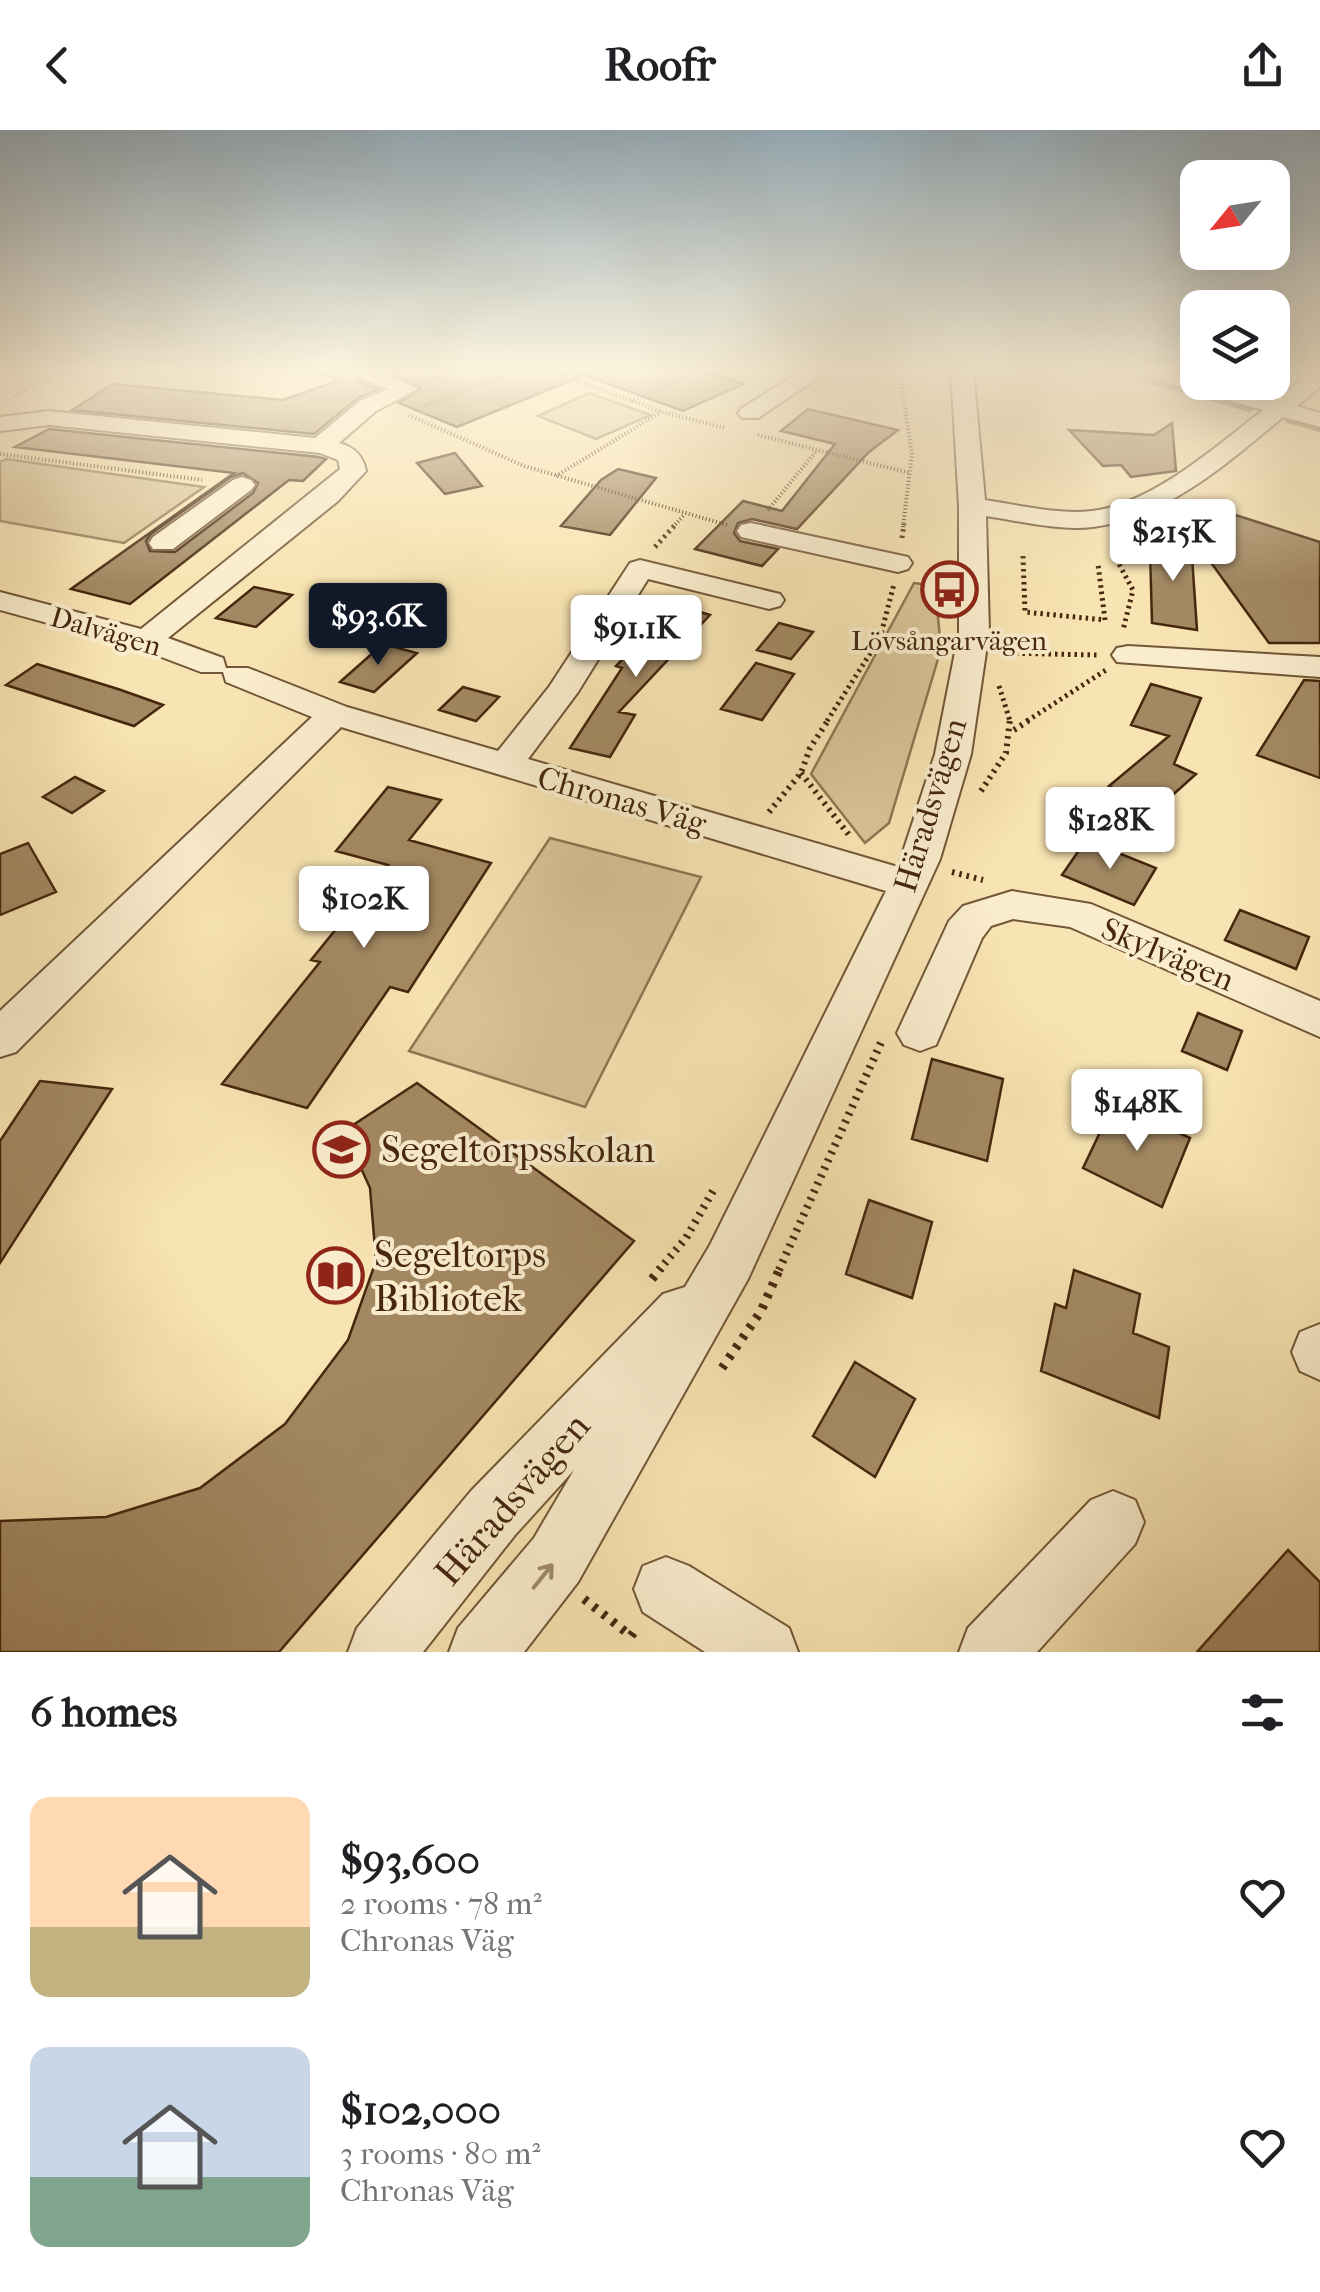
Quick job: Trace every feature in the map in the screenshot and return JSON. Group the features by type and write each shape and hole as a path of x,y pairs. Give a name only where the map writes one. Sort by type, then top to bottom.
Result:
{"street":[{"path":"146,640 329,496 353,471 344,453 272,441"},
{"path":"320,446 326,441"},
{"name":"Häradsvägen","path":"482,1652 556,1560 729,1262 953,754 974,632 967,441"},
{"path":"972,507 1093,520 1132,510 1239,441"},
{"path":"163,544 242,485"},
{"path":"1093,520 1105,559"},
{"path":"752,531 898,563"},
{"path":"504,766 562,692 640,570 769,600"},
{"name":"Dalvägen","path":"0,601 146,640 224,670"},
{"path":"1126,642 1320,667"},
{"name":"Chronas Väg","path":"224,670 335,714 895,879"},
{"path":"2,1030 335,714"},
{"name":"Skylvägen","path":"920,1032 964,932 977,916 1012,905 1077,914 1320,1020"},
{"name":"Häradsvägen","path":"382,1652 493,1513 729,1262"},
{"path":"992,1652 1113,1522"},
{"path":"666,1590 765,1652"}],"path":[{"path":"467,441 555,476 752,531 817,450 910,472"},
{"path":"555,476 613,441"},
{"path":"750,836 801,772 810,748 880,638 898,563 912,454 910,441"},
{"path":"0,454 242,485"},
{"path":"640,570 684,514"},
{"path":"1023,556 1025,612 1105,620 1126,642"},
{"path":"1105,559 1105,620"},
{"path":"1014,730 1126,642 1133,590 1105,559"},
{"path":"880,638 944,647"},
{"path":"1004,653 1126,642"},
{"path":"801,772 895,879"},
{"path":"649,1282 686,1238 715,1188"}],"shaded area":[{"path":"6,459 204,487 124,543 0,521 0,462"},
{"path":"914,583 935,586 941,649 889,823 865,843 811,774"},
{"path":"550,838 701,877 585,1107 409,1051"}],"building":[{"path":"26,441 165,441 326,459 303,481 289,480 130,604 71,589 234,473 15,447","holes":["243,473 258,483 253,493 175,552 150,551 146,541 151,534 231,477"]},
{"path":"823,441 883,441 797,529 752,519 738,523 734,533 740,541 778,549 762,566 695,549 743,501 782,511 835,444"},
{"path":"1079,441 1174,441 1176,471 1131,477 1121,465 1103,466"},
{"path":"455,453 482,486 445,494 417,463"},
{"path":"618,469 656,478 610,535 561,526 601,480"},
{"path":"1226,512 1320,542 1320,643 1269,643 1194,539"},
{"path":"1180,529 1182,549 1191,542 1197,630 1152,623 1150,551"},
{"path":"254,587 292,595 256,627 216,618"},
{"path":"676,605 710,615 619,712 635,715 610,757 570,748 622,668 616,666"},
{"path":"779,623 813,632 791,659 757,650"},
{"path":"383,644 417,653 374,692 340,682"},
{"path":"756,663 794,674 762,720 721,709"},
{"path":"37,664 163,705 134,726 6,685"},
{"path":"1304,680 1320,681 1320,778 1257,755"},
{"path":"1151,684 1201,698 1174,764 1196,774 1156,810 1109,786 1169,736 1131,725"},
{"path":"463,687 499,697 476,721 439,710"},
{"path":"75,777 104,791 72,813 43,797"},
{"path":"388,787 441,800 409,840 491,863 408,992 390,987 307,1108 222,1084 320,962 311,960 388,865 336,851"},
{"path":"1086,840 1156,868 1134,905 1062,875"},
{"path":"28,843 56,892 0,915 0,854"},
{"path":"1240,910 1309,937 1296,969 1225,940"},
{"path":"1198,1013 1242,1031 1227,1070 1182,1051"},
{"path":"932,1059 1003,1079 987,1161 912,1139"},
{"path":"40,1081 112,1089 0,1263 0,1141"},
{"path":"417,1083 634,1241 279,1652 0,1652 0,1521 106,1517 200,1488 285,1424 348,1340 376,1261 370,1188 344,1131"},
{"path":"1114,1103 1190,1138 1162,1207 1083,1168"},
{"path":"869,1200 932,1222 912,1298 846,1274"},
{"path":"1074,1270 1140,1294 1133,1333 1169,1347 1159,1418 1041,1371 1055,1304 1066,1308"},
{"path":"855,1362 915,1399 875,1477 813,1436"},
{"path":"1288,1550 1320,1582 1320,1652 1197,1652"}],"place":[{"name":"Lövsångarvägen","path":"949,589"},
{"name":"Segeltorpsskolan","path":"342,1149"},
{"name":"Segeltorps Bibliotek","path":"335,1276"}]}
